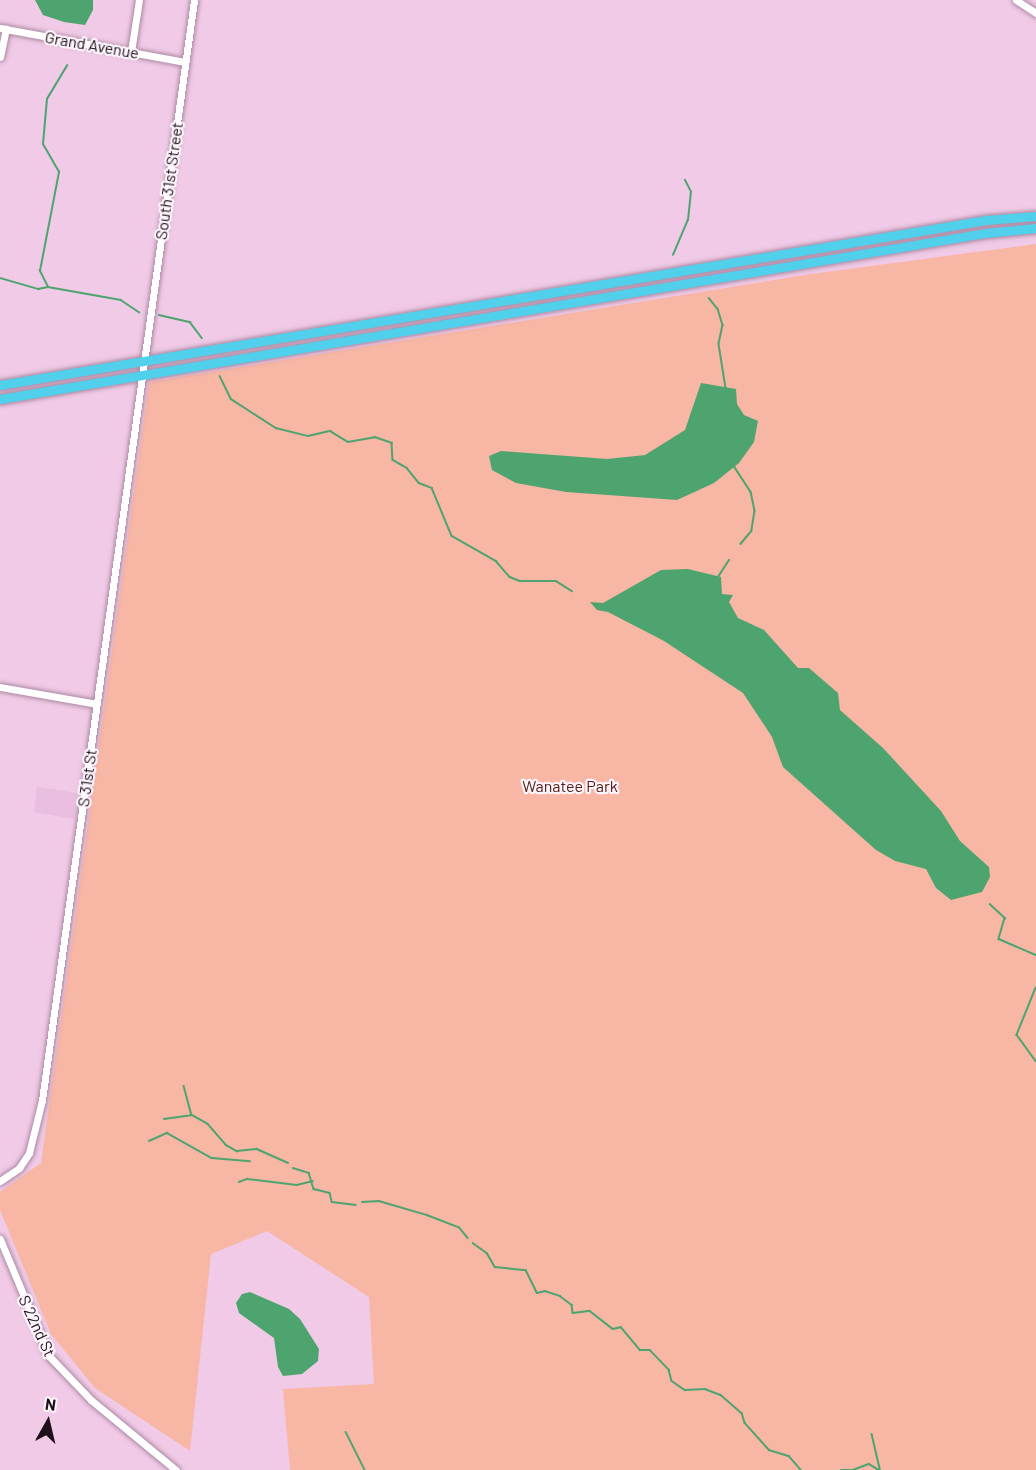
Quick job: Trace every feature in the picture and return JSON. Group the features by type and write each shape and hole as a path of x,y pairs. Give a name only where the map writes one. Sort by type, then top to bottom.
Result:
{"highway":[{"path":"0,385 975,222 1036,216"},
{"path":"0,399 986,233 1036,228"}],"street":[{"path":"131,51 139,0"},
{"name":"South 31st Street","path":"145,361 194,0"},
{"path":"1016,0 1036,13"},
{"path":"0,57 3,28"},
{"name":"Grand Avenue","path":"3,28 185,62"},
{"name":"S 31st St","path":"0,1181 19,1168 29,1153 37,1130 145,361"},
{"path":"0,687 97,704"},
{"name":"S 22nd St","path":"0,1239 50,1356 91,1400 176,1470"}],"shaded area":[{"path":"35,0 93,0 93,10 85,25 64,22 43,15"},
{"path":"701,383 736,389 737,404 744,415 758,421 754,442 739,463 714,483 677,500 566,492 516,483 492,470 489,456 501,451 607,459 645,455 685,430"},
{"path":"688,569 721,577 722,594 733,595 729,602 738,618 764,630 798,668 809,668 838,693 840,710 883,748 941,811 960,841 989,867 990,877 982,892 951,900 936,888 926,869 895,861 876,850 783,767 772,737 743,693 664,641 608,612 597,610 590,602 603,603 661,570"},
{"path":"37,787 78,793 74,819 34,812"},
{"path":"250,1292 289,1309 300,1319 319,1349 318,1361 302,1374 283,1376 278,1367 274,1338 239,1313 236,1303 242,1294"}],"green space":[{"name":"Wanatee Park","path":"1036,244 1036,1470 290,1470 283,1389 374,1384 369,1297 267,1231 211,1254 190,1451 95,1388 51,1334 0,1210 0,1192 41,1163 149,382 811,274"}],"waterway":[{"path":"48,287 40,271 59,172 43,144 47,99 67,66"},
{"path":"673,255 688,220 691,192 685,180"},
{"path":"0,278 38,289 48,287 121,300 139,312"},
{"path":"709,298 718,309 723,325 719,344 726,388"},
{"path":"159,315 190,322 202,338"},
{"path":"220,376 231,399 276,428 308,436 330,431 348,442 375,437 392,443 393,460 407,468 419,483 432,488 452,536 496,561 510,577 520,581 556,581 572,591"},
{"path":"734,466 751,492 755,511 752,531 741,544"},
{"path":"718,577 729,560"},
{"path":"990,904 1005,918 999,939 1036,955"},
{"path":"1036,988 1017,1035 1036,1061"},
{"path":"184,1086 192,1115 208,1124 226,1145 237,1151 257,1149 288,1163"},
{"path":"164,1119 191,1115"},
{"path":"149,1141 167,1133 212,1158 250,1161"},
{"path":"293,1168 309,1173 314,1189 330,1193 332,1202 356,1205"},
{"path":"239,1182 247,1179 297,1185 313,1181"},
{"path":"362,1202 379,1201 427,1215 459,1227 468,1238"},
{"path":"473,1243 487,1253 495,1267 526,1270 537,1293 545,1291 560,1296 572,1305 573,1313 590,1311 613,1329 621,1327 640,1350 650,1350 669,1370 672,1381 685,1390 705,1389 721,1395 742,1413 745,1423 769,1450 789,1456 801,1470"},
{"path":"346,1432 365,1470"},
{"path":"872,1434 880,1470"},
{"path":"853,1470 869,1464 879,1470"},
{"path":"841,1470 852,1470"}]}
